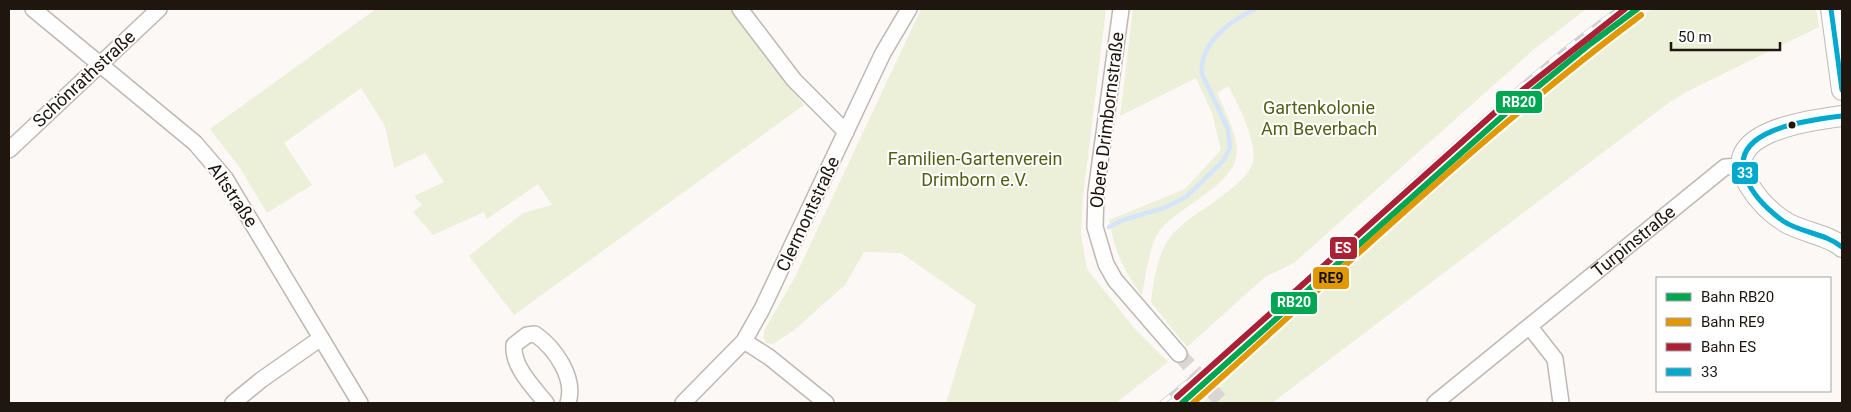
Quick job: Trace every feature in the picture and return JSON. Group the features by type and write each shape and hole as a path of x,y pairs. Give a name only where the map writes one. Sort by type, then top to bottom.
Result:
{"street":[{"name":"Altstraße","path":"33,9 195,143 225,178 360,403"},
{"name":"Schönrathstraße","path":"9,150 159,9"},
{"path":"740,9 794,80 846,132"},
{"name":"Clermontstraße","path":"683,403 744,341 775,284 883,53 908,9"},
{"name":"Obere Drimbornstraße","path":"1120,9 1096,192 1095,227 1106,264 1115,280 1179,354"},
{"path":"1831,9 1842,90"},
{"path":"1842,116 1799,122 1771,131 1754,142 1744,154 1742,166 1745,180 1754,193 1774,213 1800,230 1832,240 1842,247"},
{"name":"Turpinstraße","path":"1435,403 1725,168 1742,166"},
{"path":"1530,327 1555,359 1561,403"},
{"path":"546,403 517,363 514,353 514,345 527,335 535,334 544,340 566,372 570,387 568,403"},
{"path":"233,403 261,380 321,338"},
{"path":"744,341 769,357 826,403"}],"green space":[{"path":"376,9 730,9 804,105 514,315 469,256 523,213 552,205 538,184 487,219 484,212 433,235 413,212 422,205 414,196 444,182 425,153 394,168 385,126 361,88 284,143 312,185 267,213 240,168 210,129"},
{"name":"Familien-Gartenverein Drimborn e.V.","path":"921,9 1106,9 1083,197 1081,234 1087,269 1135,329 1168,362 1116,403 946,403 976,305 901,253 864,252 845,285 794,330 773,344 766,343 763,337 765,329 795,277"},
{"name":"Gartenkolonie Am Beverbach","path":"1133,9 1586,9 1532,51 1294,263 1265,277 1187,347 1151,302 1159,259 1166,243 1175,231 1228,191 1251,168 1253,162 1252,144 1241,112 1228,86 1217,93 1233,130 1236,143 1236,156 1233,167 1225,178 1167,222 1160,230 1153,243 1142,296 1121,260 1114,242 1109,220 1185,189 1221,150 1212,113 1196,78 1120,116"},
{"path":"1652,9 1816,9 1819,27 1688,91 1667,104 1272,403 1202,403 1326,287 1566,74"}],"waterway":[{"path":"1109,227 1123,220 1164,208 1186,197 1223,161 1230,148 1228,129 1202,74 1202,63 1206,52 1218,34 1236,20 1255,9"}],"tunnel":[{"path":"1179,354 1223,403"}],"railway":[{"path":"1176,403 1292,292 1487,116 1539,71 1619,9"},
{"path":"1162,403 1195,376"}],"rail line":[{"name":"ES","path":"1177,397 1501,107 1625,9"},
{"name":"RB20","path":"1182,403 1506,113 1590,44 1637,9"},
{"name":"RE9","path":"1193,403 1469,155 1582,60 1641,15"}],"transit line":[{"name":"33","path":"1831,9 1842,90"},
{"name":"33","path":"1842,116 1811,120 1774,130 1759,138 1748,148 1743,161 1749,185 1757,197 1772,212 1790,225 1828,239 1842,247"}]}
